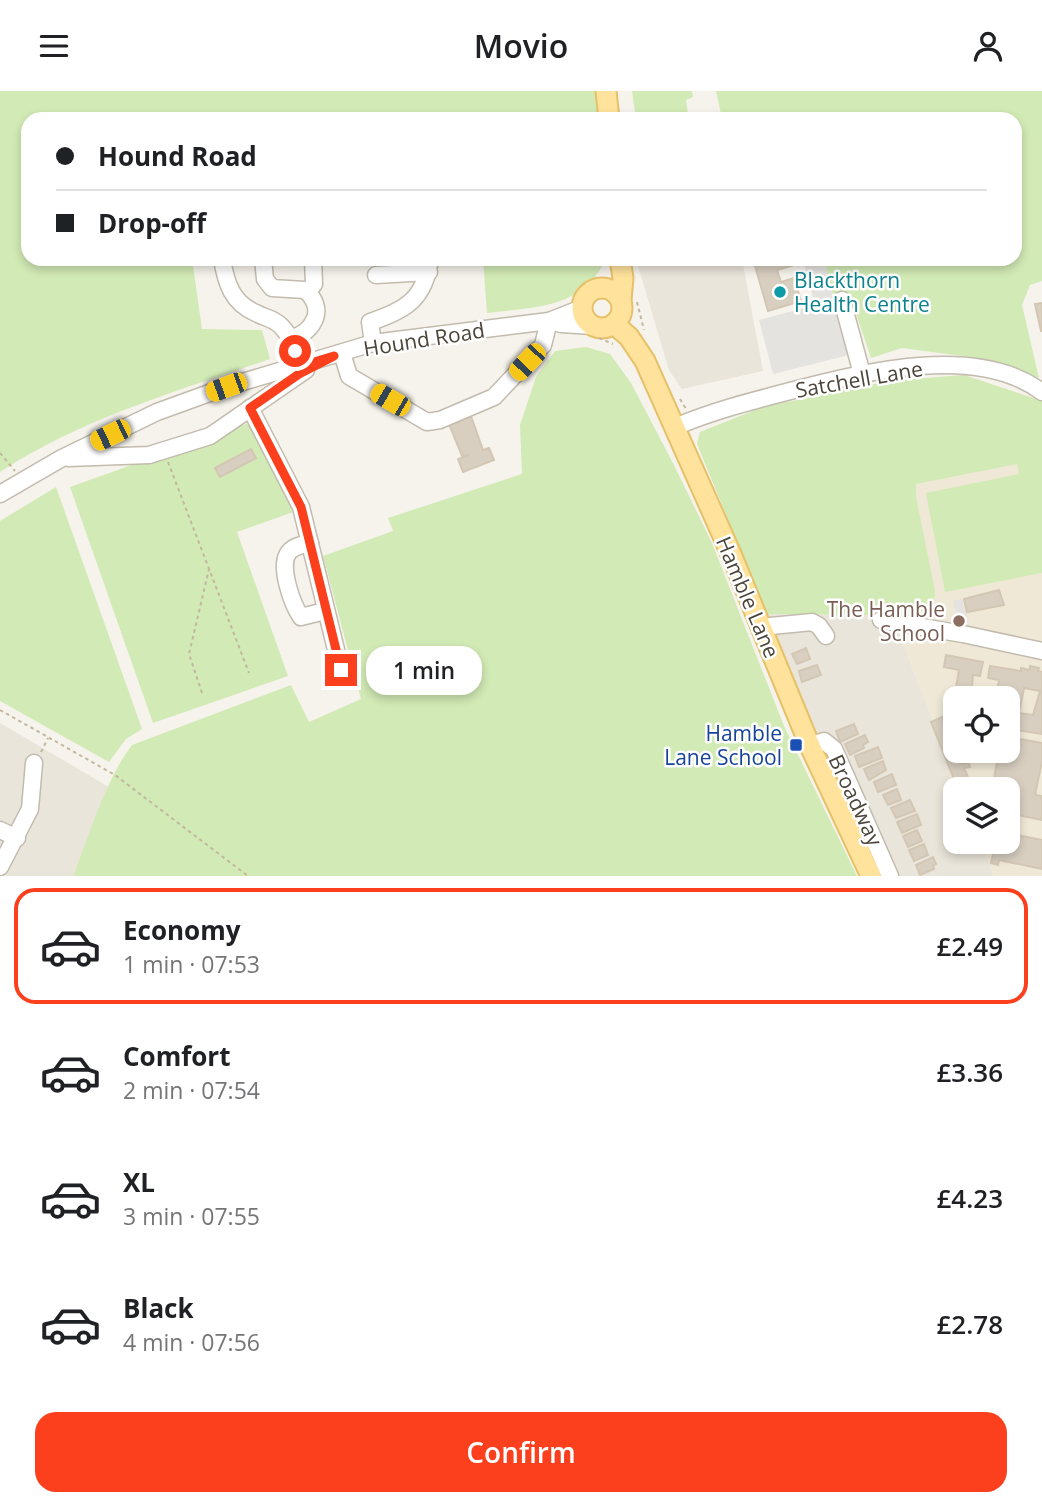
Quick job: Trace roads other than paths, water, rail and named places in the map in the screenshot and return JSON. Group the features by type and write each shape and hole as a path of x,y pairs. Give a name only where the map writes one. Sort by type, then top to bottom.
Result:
{"main road":[{"path":"607,91 609,112"},
{"path":"616,266 607,283 588,293 581,303 583,316 593,326 607,327 614,324 622,311 623,278 620,266"},
{"path":"601,284 612,290 621,300"},
{"name":"Hamble Lane","path":"614,324 629,337 645,361 810,746 871,876"}],"street":[{"path":"224,266 231,293 254,313 272,319 291,339 301,366"},
{"path":"264,266 267,284 272,288 308,292 316,308 315,320 304,334 291,339"},
{"path":"308,292 314,283 313,266"},
{"path":"376,275 425,266"},
{"path":"373,343 370,322 390,315 412,301 425,286 430,266"},
{"path":"842,300 862,374"},
{"name":"Hound Road","path":"0,494 62,458 157,412 226,387 373,343 549,321 581,303"},
{"path":"62,458 149,455 210,436 299,374 338,355 349,376 427,422 440,420 494,397 543,345 549,321 593,326"},
{"name":"Satchell Lane","path":"675,427 756,400 862,374 934,365 970,366 1002,374 1042,392"},
{"path":"250,408 301,507 341,670"},
{"path":"310,543 294,547 286,554 284,570 301,617 325,611"},
{"path":"881,620 963,633 1042,651"},
{"path":"761,627 812,622 819,626 826,636"},
{"name":"Broadway","path":"810,746 824,741 834,749 890,876"},
{"path":"0,867 30,809 34,763"},
{"path":"0,830 17,838"}],"place":[{"name":"Blackthorn Health Centre","path":"780,292"},
{"name":"The Hamble School","path":"959,621"},
{"name":"Hamble Lane School","path":"796,745"}]}
